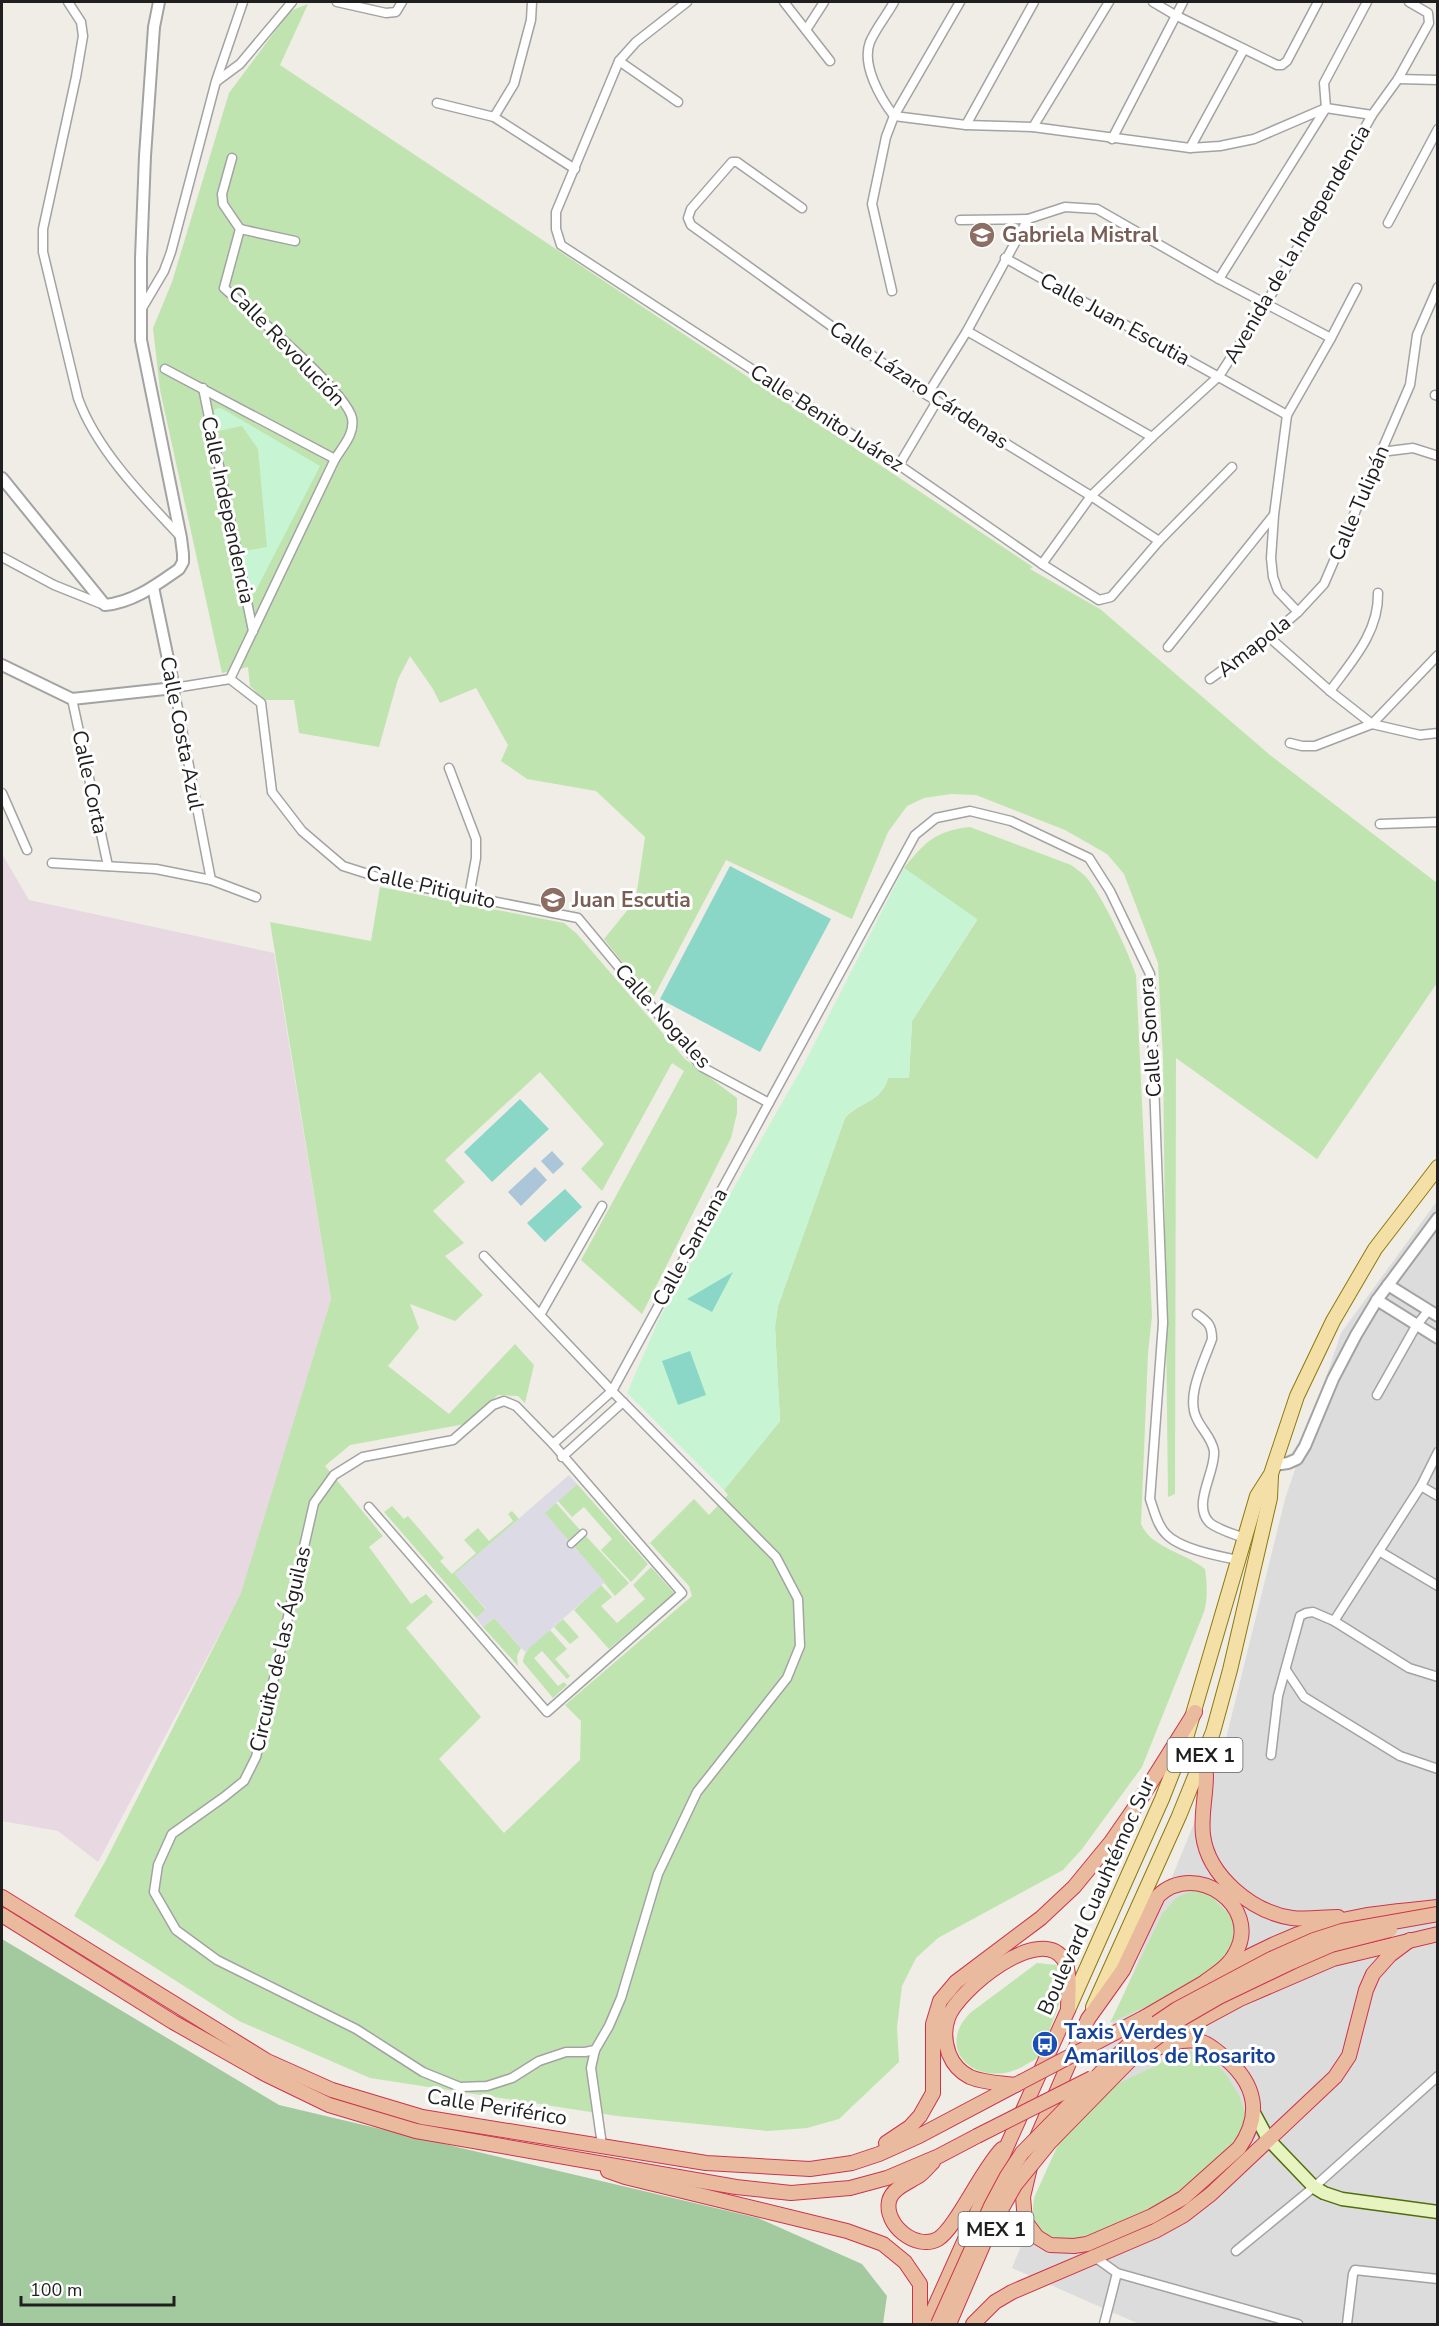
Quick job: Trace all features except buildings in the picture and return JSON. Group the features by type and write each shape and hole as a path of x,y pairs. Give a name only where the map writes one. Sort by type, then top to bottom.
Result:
{"highway":[{"path":"862,2160 879,2146 910,2127 920,2116 933,2093 933,2024 940,2001 956,1982 1041,1917 1074,1887 1118,1832 1153,1781 1195,1712"},
{"path":"1204,1757 1207,1770 1203,1802 1205,1847 1228,1884 1263,1909 1291,1918 1367,1915 1437,1908"},
{"path":"1088,2019 1123,1970 1158,1896 1174,1886 1196,1883 1207,1885 1217,1890 1234,1908 1239,1918 1240,1942 1236,1953 1227,1965 1206,1981"},
{"name":"Calle Periférico","path":"2,1897 267,2061 332,2090 422,2117 706,2163 782,2169 810,2169 862,2160 920,2136 1145,2017 1206,1981"},
{"path":"938,2325 991,2206 1022,2153 1143,2032 1177,2008 1271,1959 1314,1940 1360,1927 1437,1914"},
{"name":"Calle Periférico","path":"2,1915 217,2048 329,2105 416,2131 736,2187 791,2193 850,2188 886,2178 939,2156 1127,2060"},
{"path":"1206,1981 1254,1953 1289,1938 1367,1915"},
{"path":"949,2325 989,2231 1015,2185 1050,2142 1150,2041 1181,2019 1220,1997 1322,1949 1380,1932 1437,1923"},
{"path":"1127,2060 1250,1994 1333,1959 1437,1934"},
{"path":"1039,2134 1023,2197 1025,2221 1037,2237 1050,2245 1074,2246 1090,2251 1155,2231 1184,2215 1211,2194 1322,2090 1349,2056 1366,1990 1373,1974 1390,1954 1410,1940"},
{"path":"1018,2083 978,2079 960,2070 952,2061 946,2039 946,2028 953,2006 966,1992 1008,1960 1020,1953 1041,1948 1050,1949 1064,1961 1067,1968 1068,2010"},
{"name":"Boulevard Cuauhtémoc Sur","path":"927,2325 1068,2010"},
{"name":"Boulevard Cuauhtémoc Sur","path":"954,2325 1088,2019"},
{"path":"973,2325 995,2302 1183,2198 1223,2164 1244,2142 1254,2113 1252,2096 1247,2082 1237,2068 1213,2048 1203,2042 1188,2041 1127,2060"},
{"path":"939,2156 921,2174 895,2191 889,2201 890,2216 895,2224 911,2238 920,2241 930,2242 939,2238 950,2227 985,2169 1012,2139"},
{"path":"581,2160 625,2177 847,2230 883,2244 905,2262 920,2284 920,2325"}],"main road":[{"name":"Boulevard Cuauhtémoc Sur","path":"1088,2019 1204,1757 1222,1704 1270,1498 1273,1469 1297,1396 1333,1321 1375,1249 1437,1167"},
{"name":"Boulevard Cuauhtémoc Sur","path":"1068,2010 1162,1799 1195,1712 1257,1496 1273,1469"},
{"path":"1254,2113 1268,2139 1314,2187 1331,2197 1437,2212"},
{"path":"1244,2142 1268,2139"}],"street":[{"path":"68,2 81,22 83,36 43,229 43,252 78,398 86,420 138,492 181,538"},
{"path":"2,557 54,585 105,606 121,604 153,587 179,568 183,562 181,538 141,340 145,156 154,27 159,2"},
{"path":"141,310 164,271 171,252 216,81 243,2"},
{"path":"216,81 240,64 292,2"},
{"path":"337,2 386,13 396,12 402,2"},
{"path":"494,117 514,84 531,20 532,2"},
{"path":"437,104 494,117 575,169 619,61 636,42 687,2"},
{"path":"784,2 830,62"},
{"path":"806,30 824,2"},
{"path":"894,2 869,44 871,72 880,98 894,116 966,125 1033,127 1190,148 1220,146 1254,139 1326,108 1372,115"},
{"path":"892,291 872,204 885,137 894,116 960,2"},
{"path":"966,125 1034,2"},
{"path":"1033,127 1108,2"},
{"path":"1153,2 1174,15 1276,65 1282,65 1287,61 1318,2"},
{"path":"1112,139 1174,15 1183,2"},
{"path":"1219,279 1326,108 1324,83 1367,2"},
{"name":"Avenida de la Independencia","path":"1042,564 1091,496 1152,436 1220,376 1266,304 1372,115 1398,79 1429,23 1428,13 1409,2"},
{"path":"1190,148 1244,49"},
{"path":"619,61 678,102"},
{"path":"1398,79 1437,80"},
{"path":"1388,223 1437,129"},
{"path":"232,158 222,194 223,204 240,229 295,241"},
{"name":"Calle Lázaro Cárdenas","path":"802,208 737,162 732,162 691,209 688,218 691,225 927,395 1091,496 1159,541"},
{"name":"Calle Benito Juárez","path":"575,169 556,212 556,229 561,245 898,465 1042,564 1099,600 1106,600 1159,541"},
{"path":"960,220 1028,219 1065,207 1097,209 1219,279 1331,338"},
{"path":"927,395 967,331 1028,219"},
{"name":"Calle Revolución","path":"240,229 224,288 293,349 347,405 352,417 352,432 335,459"},
{"name":"Calle Juan Escutia","path":"1005,258 1287,415"},
{"name":"Calle Tulipán","path":"1298,612 1324,584 1410,385 1417,335 1437,287"},
{"path":"1298,612 1278,591 1273,577 1271,558 1287,415 1358,288"},
{"path":"967,331 1152,436"},
{"path":"2,665 72,699 174,688 230,679 335,459 165,369"},
{"name":"Calle Independencia","path":"203,388 253,632"},
{"path":"898,465 937,401"},
{"path":"1381,452 1413,448 1437,456"},
{"path":"1159,541 1232,467"},
{"path":"2,478 105,606"},
{"path":"1168,647 1274,516"},
{"name":"Calle Costa Azul","path":"153,587 211,880"},
{"path":"1330,691 1355,657 1374,624 1378,608 1378,593"},
{"name":"Amapola","path":"1210,680 1269,637 1298,612"},
{"path":"1269,637 1330,691 1372,724 1420,735 1437,733"},
{"path":"1290,743 1302,747 1315,747 1372,724 1437,656"},
{"name":"Calle Pitiquito","path":"230,679 261,703 272,792 302,831 343,866 390,881 578,918 595,939"},
{"name":"Calle Corta","path":"72,699 108,866"},
{"path":"449,768 476,839 476,858 469,896"},
{"path":"2,793 27,850"},
{"name":"Calle Sonora","path":"769,1103 915,835 936,818 970,812 1011,821 1089,858 1110,891 1150,974 1163,1323 1150,1499 1156,1517 1166,1535 1193,1550 1238,1560"},
{"path":"1380,824 1437,822"},
{"path":"51,863 156,868 211,880 256,897"},
{"name":"Calle Nogales","path":"595,939 702,1067 769,1103"},
{"name":"Calle Santana","path":"553,1444 612,1391 769,1103"},
{"path":"540,1315 602,1206"},
{"path":"1273,1469 1297,1459 1305,1446 1333,1379 1377,1300 1437,1218"},
{"path":"484,1256 612,1391 776,1557 798,1599 800,1646 787,1678 697,1792 658,1874 621,1998 595,2050 591,2068 602,2145"},
{"path":"1377,1395 1416,1326 1432,1313 1388,1285"},
{"path":"1377,1300 1437,1338"},
{"path":"1197,1314 1209,1323 1212,1329 1212,1339 1191,1400 1196,1419 1210,1439 1213,1449 1214,1460 1203,1503 1204,1512 1210,1522 1244,1538"},
{"name":"Circuito de las Águilas","path":"553,1444 516,1406 504,1401 493,1405 453,1440 363,1457 334,1475 314,1503 256,1757 244,1781 172,1834 158,1864 154,1892 176,1930 217,1960 356,2029 423,2072 460,2088 487,2086 512,2078 539,2061 566,2052 595,2050"},
{"path":"562,1457 623,1402"},
{"path":"369,1507 547,1712 682,1593 553,1444"},
{"path":"1334,1621 1421,1486 1437,1452"},
{"path":"1421,1486 1437,1496"},
{"path":"571,1544 584,1533"},
{"path":"1379,1551 1437,1586"},
{"path":"1271,1755 1278,1696 1300,1616 1306,1612 1312,1612 1334,1621 1409,1668 1437,1677"},
{"path":"1286,1670 1304,1697 1400,1756 1437,1769"},
{"path":"1236,2252 1314,2187 1437,2076"},
{"path":"1090,2251 1117,2273 1298,2325"},
{"path":"1347,2325 1355,2270 1437,2279"},
{"path":"1104,2325 1117,2273"}],"shaded area":[{"path":"2,854 29,900 274,953 331,1299 242,1592 98,1862 58,1831 2,1821"},
{"path":"730,866 831,919 760,1052 660,999"},
{"path":"520,1099 549,1129 492,1182 464,1152"},
{"path":"552,1151 564,1164 553,1174 541,1161"},
{"path":"535,1167 547,1180 521,1206 508,1192"},
{"path":"565,1189 582,1207 545,1242 527,1223"},
{"path":"1437,1201 1437,2324 1139,2324 1012,2268 1222,1755 1285,1499 1341,1333"},
{"path":"733,1272 712,1312 687,1299"},
{"path":"690,1351 706,1395 678,1405 662,1361"},
{"path":"569,1475 577,1484 545,1513 605,1582 525,1652 494,1618 483,1627 476,1618 486,1609 455,1574"}],"green space":[{"path":"308,4 280,65 1033,567 1030,569 1100,609 1270,755 1437,883 1437,983 1317,1159 1176,1058 1175,1494 1168,1497 1163,1058 1158,963 1124,874 1107,854 1065,830 976,795 951,794 924,798 907,806 888,832 852,919 726,860 652,1000 604,939 630,907 637,891 645,837 596,791 527,779 501,761 508,745 476,688 440,703 410,656 398,679 379,747 299,733 294,700 265,700 250,686 248,667 222,673 160,390 153,328 172,282 229,93 290,11"},
{"path":"221,408 320,466 254,594 248,592 240,552 267,547 258,449 242,426 218,431 214,412 215,409"},
{"path":"970,827 1071,865 1084,875 1107,910 1136,975 1152,1316 1148,1353 1141,1524 1153,1539 1197,1563 1205,1569 1206,1574 1207,1596 1204,1612 1142,1767 1082,1849 1063,1870 938,1938 916,1958 902,1986 897,2027 899,2062 839,2119 807,2128 768,2131 617,2116 370,2078 239,2021 74,1916 106,1860 241,1593 331,1299 270,922 371,941 380,887 564,923 577,934 685,1059 737,1098 737,1113 731,1138 642,1314 581,1260 684,1071 672,1063 602,1191 581,1169 604,1144 540,1072 445,1160 465,1182 433,1211 464,1243 445,1256 483,1295 455,1321 410,1304 419,1328 388,1366 449,1414 515,1344 534,1365 525,1403 518,1396 498,1395 465,1424 350,1445 325,1466 383,1536 369,1547 411,1604 426,1594 433,1602 406,1628 481,1717 439,1759 504,1833 580,1760 581,1721 565,1705 692,1596 689,1586 650,1543 694,1499 709,1515 728,1495 724,1490 780,1421 775,1327 778,1306 845,1118 875,1097 885,1086 888,1078 909,1077 912,1021 977,920 904,868 932,839 948,831"},
{"path":"904,868 977,919 912,1021 909,1078 888,1078 880,1093 845,1118 778,1306 775,1328 780,1421 724,1490 627,1393 659,1319 803,1066"},
{"path":"577,1484 648,1564 631,1582 601,1550 612,1539 584,1507 572,1517 558,1501"},
{"path":"556,1503 581,1531 569,1542 544,1513"},
{"path":"392,1506 404,1519 408,1516 444,1558 440,1561 452,1574 476,1553 464,1540 478,1528 489,1541 513,1521 508,1514 512,1511 519,1519 455,1574 486,1610 476,1618 384,1512"},
{"path":"585,1535 629,1583 615,1596 574,1546"},
{"path":"651,1567 674,1593 609,1649 574,1610 601,1585 612,1597 601,1606 617,1623 645,1599 633,1585"},
{"path":"494,1618 521,1648 517,1656 518,1666 483,1627"},
{"path":"563,1619 579,1637 570,1644 554,1627"},
{"path":"550,1630 567,1649 555,1659 570,1676 567,1679 542,1651 534,1658 558,1686 564,1682 567,1685 553,1698 523,1662 529,1648"},
{"path":"1192,1891 1208,1893 1236,1921 1234,1944 1227,1957 1214,1969 1180,1991 1110,2023 1162,1914 1177,1897"},
{"path":"2,1939 279,2105 758,2218 862,2264 887,2296 883,2324 2,2324"},
{"path":"1037,1963 1056,1965 1063,1983 1060,2001 1039,2056 1024,2066 1008,2072 992,2073 978,2070 967,2064 959,2054 956,2042 960,2028 970,2013"},
{"path":"1186,2051 1200,2053 1215,2062 1240,2097 1246,2115 1241,2135 1232,2149 1174,2199 1084,2240 1051,2239 1039,2231 1032,2220 1034,2198 1074,2109 1084,2100"}],"place":[{"name":"Gabriela Mistral","path":"982,235"},
{"name":"Juan Escutia","path":"553,900"},
{"name":"Taxis Verdes y Amarillos de Rosarito","path":"1045,2044"}]}
